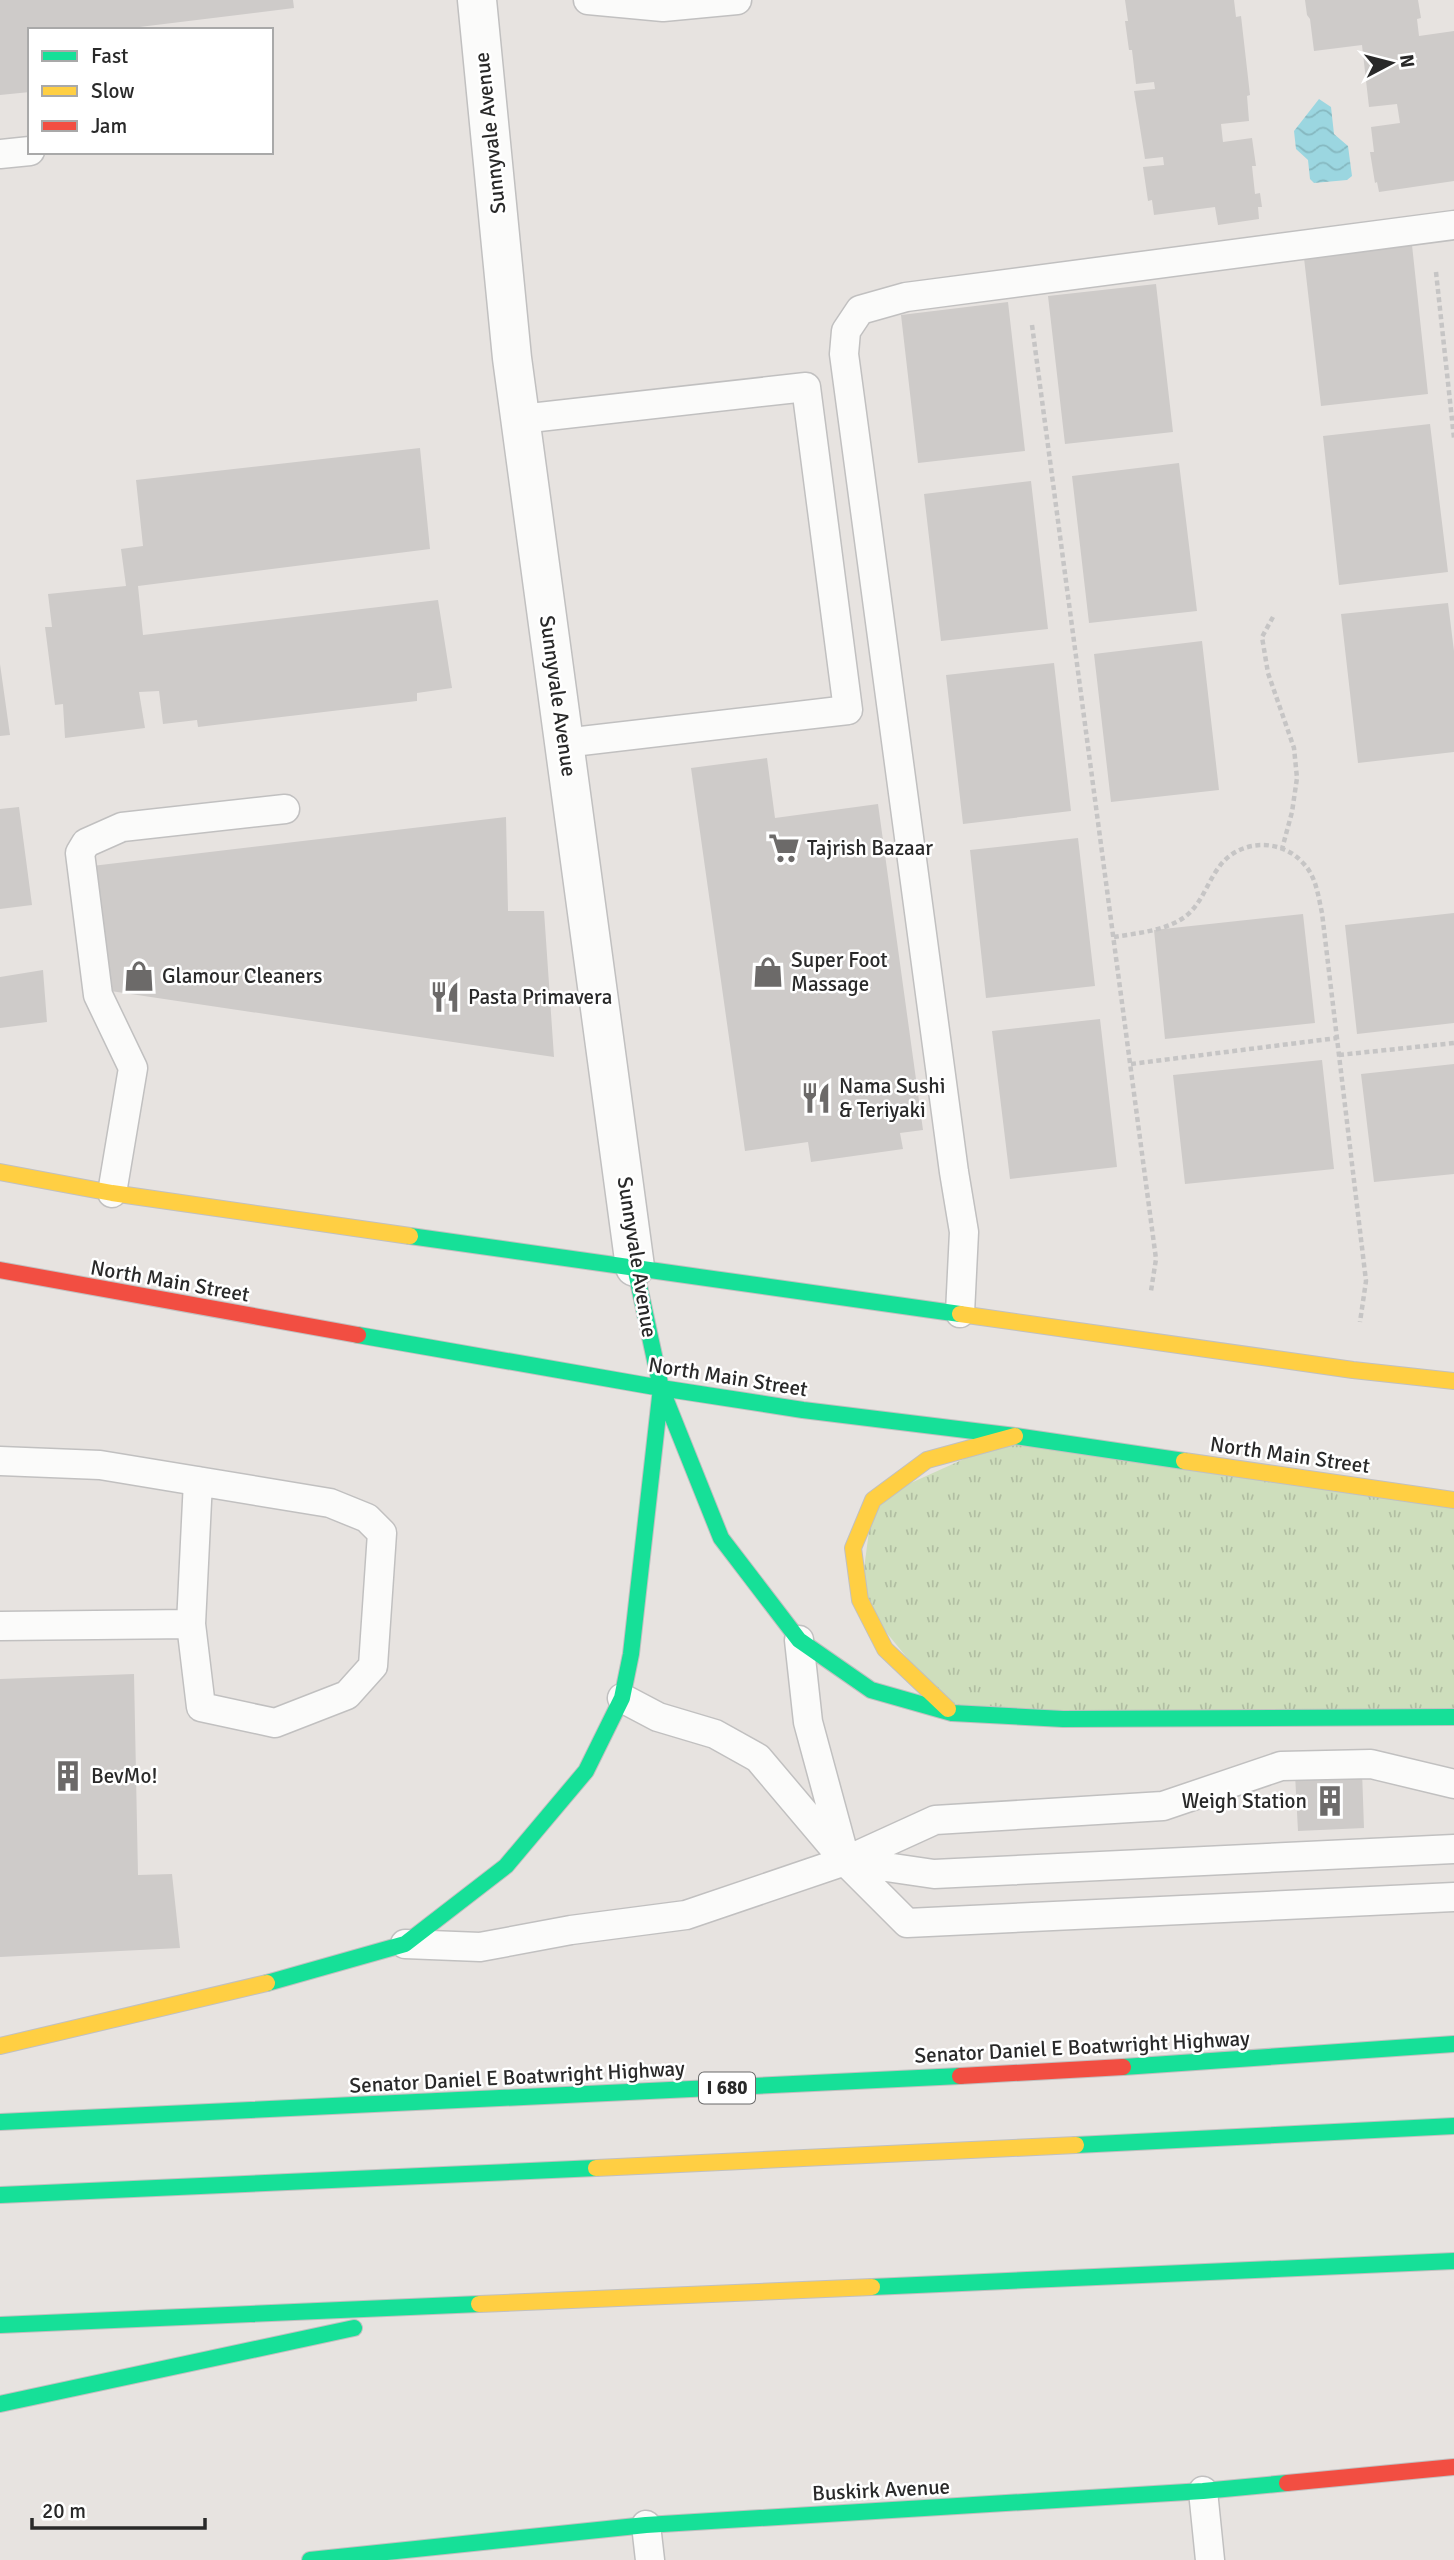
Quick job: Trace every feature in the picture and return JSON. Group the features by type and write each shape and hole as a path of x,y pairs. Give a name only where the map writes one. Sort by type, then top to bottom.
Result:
{"main road":[{"path":"0,1172 112,1193 1353,1370 1454,1381"},
{"name":"Sunnyvale Avenue","path":"635,1267 661,1388"},
{"name":"North Main Street","path":"0,1270 661,1388 1454,1500"},
{"path":"661,1388 721,1538 799,1640 871,1690 952,1713 1063,1718 1454,1717"},
{"path":"0,2046 241,1991 405,1944 506,1866 586,1771 622,1698 631,1654 661,1388"},
{"path":"952,1713 885,1649 860,1600 853,1548 873,1500 927,1460 1015,1436"},
{"name":"Senator Daniel E Boatwright Highway","path":"0,2122 1102,2068 1454,2044"},
{"path":"0,2195 922,2154 1454,2126"},
{"path":"0,2325 1454,2261"},
{"path":"0,2404 460,2305"},
{"name":"Buskirk Avenue","path":"310,2560 646,2525 1203,2491 1454,2467"}],"street":[{"name":"Sunnyvale Avenue","path":"477,0 521,419 635,1267"}],"lane":[{"path":"588,0 663,8 737,0"},
{"path":"0,154 28,150"},
{"path":"960,1313 964,1232 844,355 846,331 860,310 906,297 1443,227"},
{"path":"521,419 806,387 848,710 564,743"},
{"path":"112,1193 133,1068 98,995 80,853 86,843 122,827 285,809"},
{"path":"0,1461 100,1465 198,1481 331,1503 367,1518 382,1533 373,1666 347,1695 275,1723 201,1707 191,1624 198,1481"},
{"path":"0,1626 191,1624"},
{"path":"799,1640 808,1722 845,1861"},
{"path":"622,1698 658,1717 715,1734 758,1758 845,1861 907,1923 1454,1897"},
{"path":"405,1944 480,1947 571,1930 686,1915 845,1861 935,1820 1163,1806 1281,1766 1371,1764 1454,1784"},
{"path":"845,1861 934,1874 1454,1849"},
{"path":"1203,2491 1210,2560"},
{"path":"646,2525 650,2560"}],"path":[{"path":"1443,227 1454,438"},
{"path":"1026,282 1156,1259 1145,1340"},
{"path":"1272,617 1262,637 1268,673 1294,748 1297,778 1292,812 1282,849"},
{"path":"1114,937 1170,925 1187,915 1202,898 1219,866 1235,851 1253,844 1282,849 1303,862 1314,880 1322,912 1366,1281 1353,1370"},
{"path":"1130,1064 1337,1038"},
{"path":"1339,1055 1454,1043"}],"green space":[{"path":"1015,1436 1454,1505 1454,1717 952,1713 860,1600 873,1500"}],"water":[{"path":"1319,99 1331,107 1334,134 1348,146 1352,176 1347,180 1314,183 1310,179 1308,160 1296,149 1294,131"}],"building":[{"path":"0,0 293,0 294,8 131,28 28,28 28,92 0,95"},
{"path":"1125,0 1234,0 1236,17 1241,16 1250,95 1247,96 1249,121 1221,124 1223,142 1252,138 1256,166 1252,166 1255,194 1260,193 1262,207 1258,207 1259,219 1218,225 1215,207 1154,215 1152,200 1148,201 1143,167 1164,165 1163,157 1145,159 1134,91 1155,89 1154,82 1136,84 1125,21 1128,21"},
{"path":"1305,0 1418,0 1421,18 1417,19 1419,36 1454,31 1454,181 1379,192 1370,152 1374,152 1371,127 1400,123 1397,104 1369,107 1362,45 1314,51"},
{"path":"1412,245 1428,394 1321,406 1304,258"},
{"path":"1156,284 1173,432 1065,444 1048,296"},
{"path":"1008,302 1025,451 918,463 901,315"},
{"path":"1430,424 1448,572 1339,585 1323,436"},
{"path":"420,448 430,549 138,586 143,635 438,600 452,688 417,693 417,701 198,727 197,720 163,724 159,691 139,692 145,728 65,738 63,704 55,705 45,627 52,627 48,594 126,586 121,549 143,546 136,480"},
{"path":"1179,463 1197,611 1089,623 1072,476"},
{"path":"1031,481 1048,629 941,641 924,494"},
{"path":"1448,603 1454,651 1454,752 1358,763 1341,614"},
{"path":"1202,641 1219,790 1111,802 1094,654"},
{"path":"1054,663 1071,811 963,824 946,675"},
{"path":"0,664 10,735 0,736"},
{"path":"767,758 775,818 878,804 923,1130 900,1133 903,1149 811,1162 808,1142 745,1151 691,768"},
{"path":"19,807 32,905 0,909 0,809"},
{"path":"506,817 508,911 544,911 554,1057 104,990 92,866"},
{"path":"1078,838 1095,986 986,998 970,850"},
{"path":"1454,913 1454,1023 1357,1034 1345,925"},
{"path":"1303,914 1315,1023 1165,1039 1154,930"},
{"path":"43,970 47,1022 0,1028 0,977"},
{"path":"1100,1019 1117,1167 1010,1179 992,1031"},
{"path":"1322,1060 1334,1169 1185,1184 1173,1075"},
{"path":"1454,1064 1454,1174 1374,1182 1361,1074"},
{"name":"BevMo!","path":"134,1674 138,1875 172,1874 180,1948 0,1957 0,1679"},
{"name":"Weigh Station","path":"1362,1771 1364,1828 1298,1831 1295,1774"}],"traffic: fast":[{"path":"410,1236 960,1314"},
{"path":"635,1267 661,1388"},
{"path":"358,1335 803,1410 1015,1436 1184,1461"},
{"path":"267,1983 405,1944 506,1866 586,1771 622,1698 631,1654 661,1388"},
{"path":"663,1393 721,1538 799,1640 871,1690 952,1713 1063,1719 1454,1717"},
{"path":"1123,2067 1454,2044"},
{"path":"0,2122 960,2076"},
{"path":"1076,2145 1454,2126"},
{"path":"0,2195 596,2168"},
{"path":"872,2287 1454,2261"},
{"path":"0,2325 479,2304"},
{"path":"0,2404 354,2328"},
{"path":"310,2560 646,2525 1203,2491 1287,2483"}],"traffic: slow":[{"path":"0,1172 112,1193 410,1236"},
{"path":"960,1314 1353,1370 1454,1381"},
{"path":"948,1709 885,1649 860,1600 853,1548 873,1500 927,1460 1015,1436"},
{"path":"1184,1461 1454,1500"},
{"path":"0,2046 267,1983"},
{"path":"596,2168 1076,2145"},
{"path":"479,2304 872,2287"}],"traffic: jam":[{"path":"0,1270 358,1335"},
{"path":"960,2076 1123,2067"},
{"path":"1287,2483 1454,2467"}],"place":[{"name":"Tajrish Bazaar","path":"784,848"},
{"name":"Super Foot Massage","path":"768,972"},
{"name":"Glamour Cleaners","path":"139,976"},
{"name":"Pasta Primavera","path":"445,997"},
{"name":"Nama Sushi & Teriyaki","path":"816,1098"},
{"name":"BevMo!","path":"68,1776"},
{"name":"Weigh Station","path":"1330,1801"}]}
